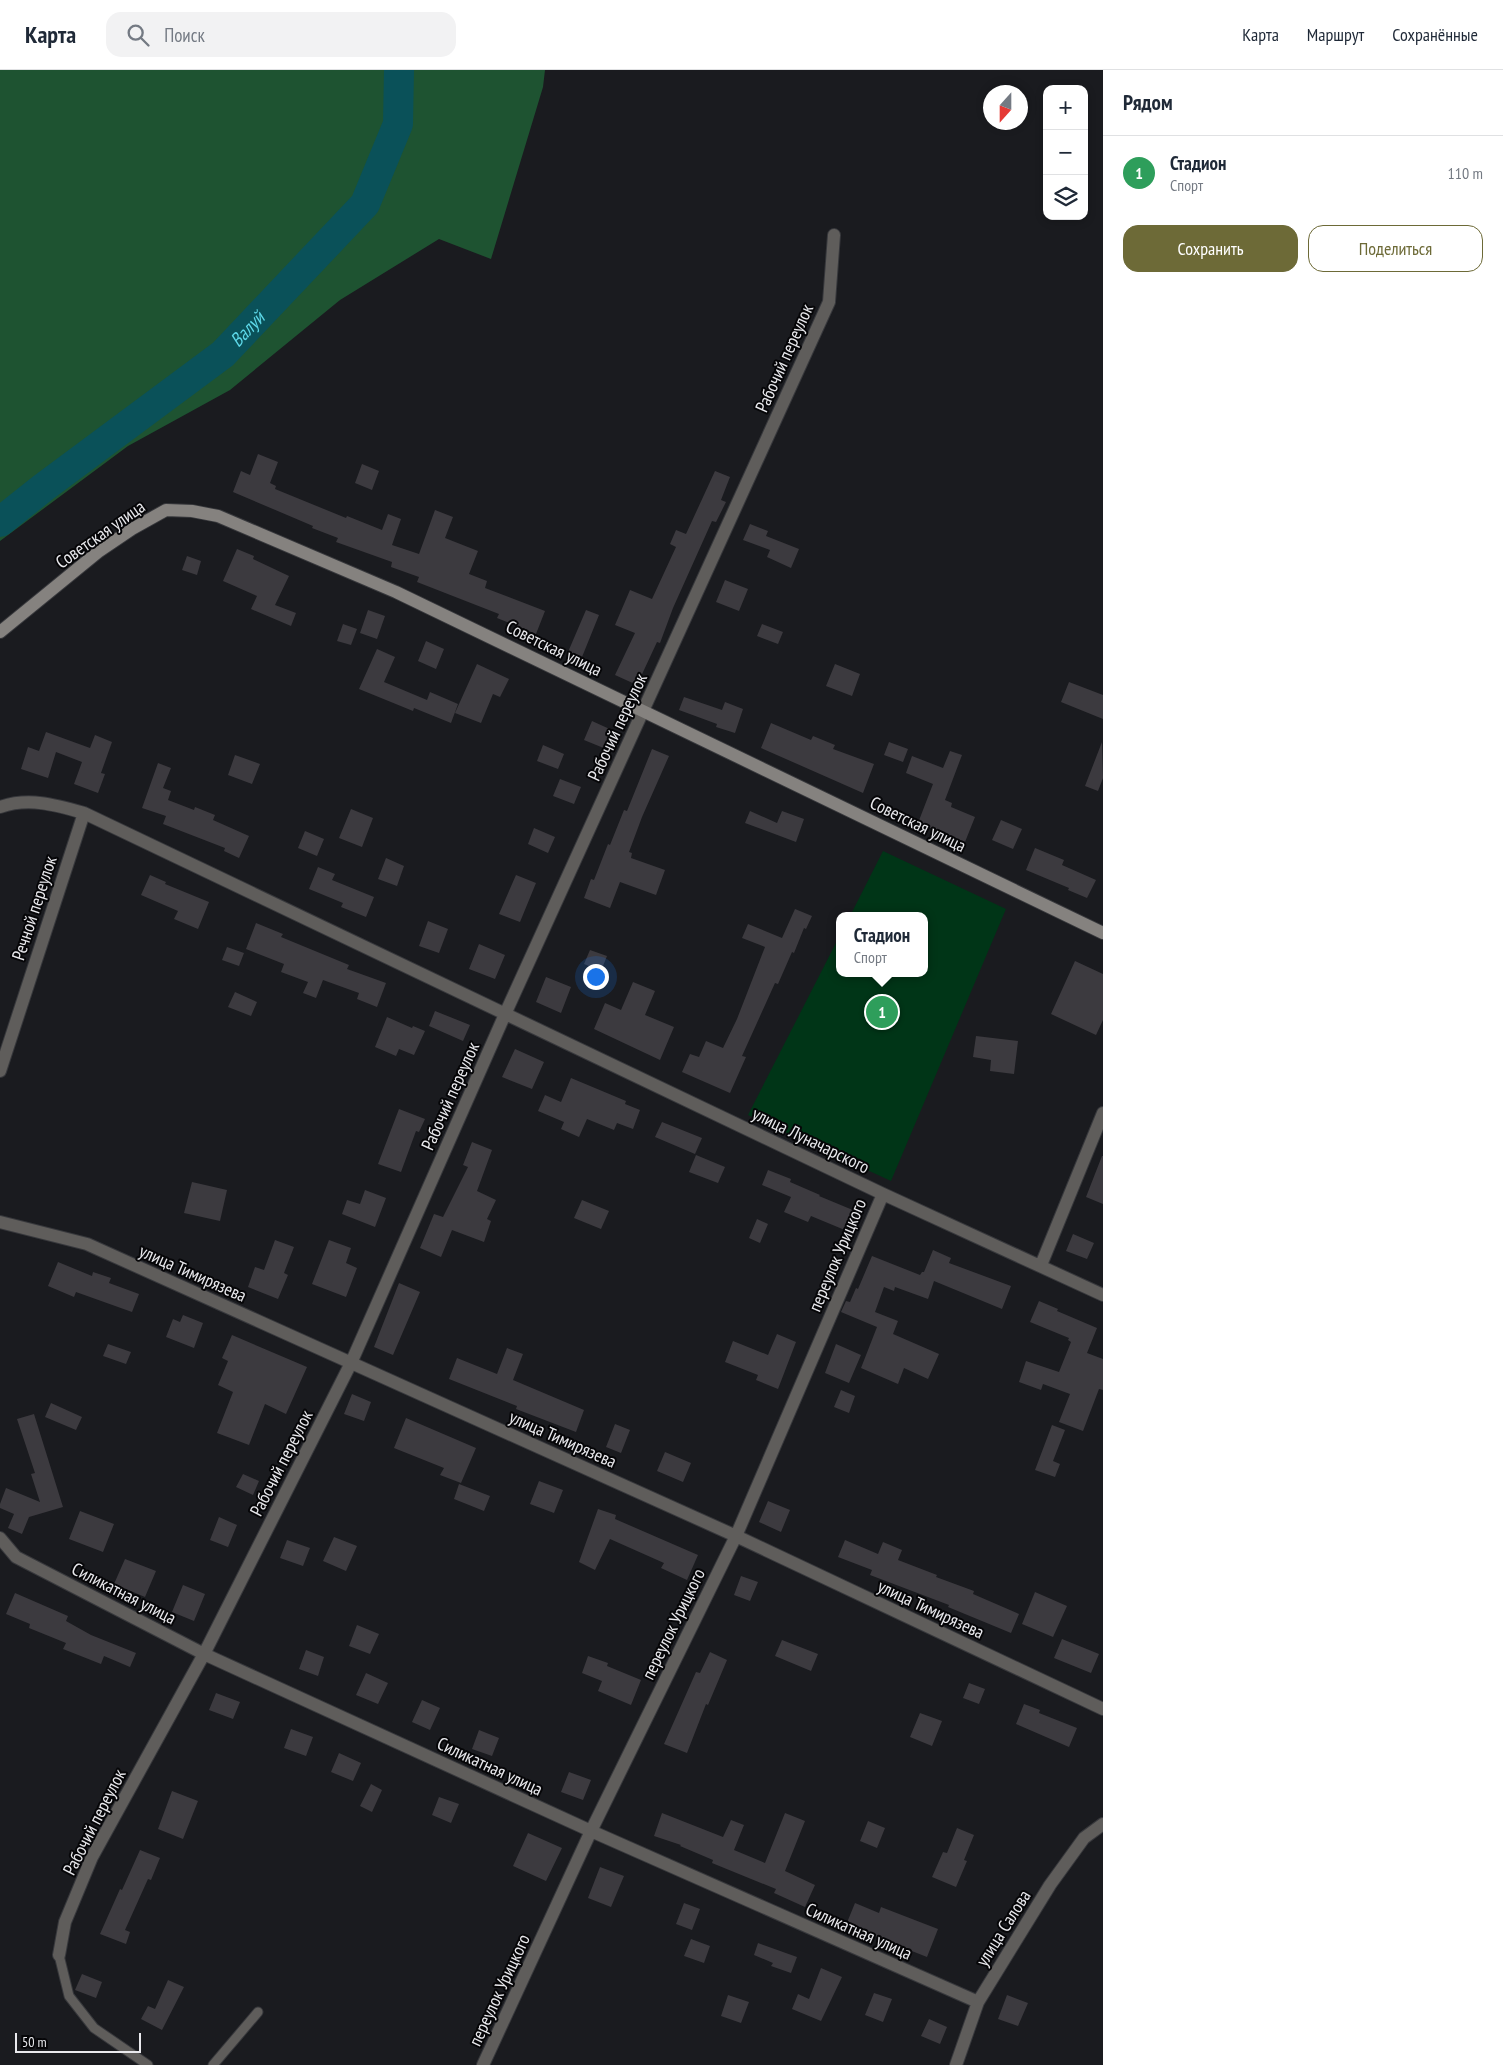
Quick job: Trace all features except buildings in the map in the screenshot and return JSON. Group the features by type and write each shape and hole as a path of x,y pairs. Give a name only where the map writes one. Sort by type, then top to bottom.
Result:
{"main road":[{"name":"Советская улица","path":"0,632 98,552 132,529 166,510 192,511 218,516 396,592 1103,933"}],"street":[{"name":"Рабочий переулок","path":"59,1955 65,1922 92,1857 204,1654 351,1363 506,1012 829,302 834,235"},
{"name":"улица Луначарского","path":"0,807 15,802 49,803 84,813 506,1012 883,1194 1103,1295"},
{"name":"Речной переулок","path":"0,1071 84,813"},
{"path":"1041,1265 1103,1113"},
{"name":"переулок Урицкого","path":"482,2065 591,1832 736,1536 883,1194"},
{"name":"улица Тимирязева","path":"0,1222 87,1244 736,1536 1103,1709"},
{"name":"Силикатная улица","path":"0,1538 16,1557 204,1654 591,1832 978,2002"},
{"name":"улица Салова","path":"956,2065 978,2002 1050,1885 1084,1838 1103,1824"}],"lane":[{"path":"59,1955 69,1996 94,2028 148,2065"},
{"path":"213,2065 258,2012"}],"green space":[{"path":"0,70 545,70 543,87 491,259 439,239 340,300 230,390 128,446 0,541"},
{"path":"883,851 1006,909 891,1181 748,1115 836,943 836,977 928,977 928,912 852,912"}],"waterway":[{"name":"Валуй","path":"0,522 223,354 365,204 398,124 399,70"}],"place":[{"name":"Стадион","path":"882,1012"}]}
